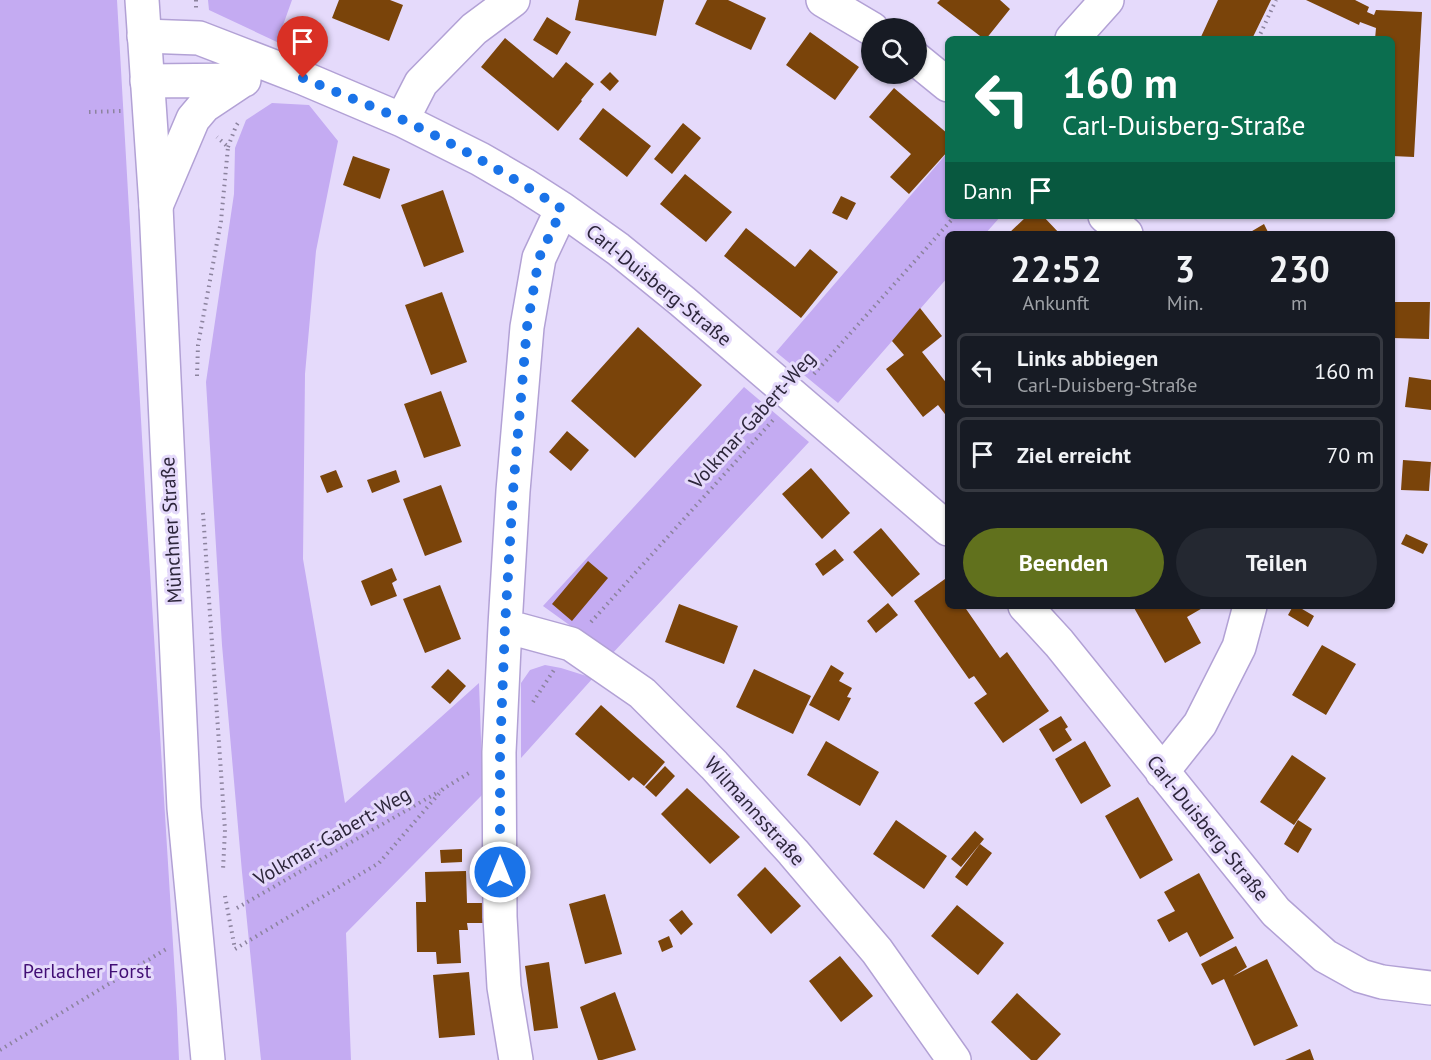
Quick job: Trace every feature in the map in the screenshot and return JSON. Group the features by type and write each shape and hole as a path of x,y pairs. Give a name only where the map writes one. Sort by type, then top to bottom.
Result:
{"street":[{"name":"Münchner Straße","path":"141,0 156,206 184,808 208,1060"},
{"path":"402,120 421,83 474,29 513,0"},
{"path":"823,0 861,22"},
{"path":"1075,36 1107,0"},
{"name":"Carl-Duisberg-Straße","path":"144,36 199,38 303,78 402,120 480,159 523,184 618,249 945,526"},
{"path":"927,68 945,83"},
{"name":"Carl-Duisberg-Straße","path":"147,81 303,78"},
{"path":"156,206 193,119 204,106 243,80"},
{"path":"516,1060 504,987 500,917 500,752 505,626 513,491 527,327 539,258 562,209"},
{"path":"1108,219 1122,231"},
{"name":"Carl-Duisberg-Straße","path":"1028,609 1059,644 1276,912 1325,956 1360,975 1383,982 1431,988"},
{"path":"1162,772 1200,724 1239,647 1249,609"},
{"name":"Wilmannsstraße","path":"505,626 571,644 642,693 714,765 793,852 877,951 954,1060"}],"path":[{"path":"196,0 199,38"},
{"path":"1259,36 1276,0"},
{"path":"204,106 206,128 228,147"},
{"path":"197,376 198,345 221,220 228,147 241,119"},
{"name":"Volkmar-Gabert-Weg","path":"532,703 571,644 952,219"},
{"name":"Münchner Straße","path":"202,502 225,830 222,879"},
{"name":"Volkmar-Gabert-Weg","path":"224,890 235,949 379,863 443,789 237,908"},
{"path":"0,1050 168,948"}],"green space":[{"name":"Perlacher Forst","path":"0,0 117,0 179,1060 0,1060"},
{"path":"208,0 292,0 277,42 209,10"},
{"path":"272,103 309,105 338,141 316,251 305,374 303,559 345,803 479,683 483,794 346,933 351,1060 261,1060 222,645 206,382 234,194 235,148 246,120"},
{"path":"945,155 945,219 998,219 988,231 945,231 945,280 838,403 776,352"},
{"path":"744,387 809,442 611,655 543,606"},
{"path":"545,665 593,678 521,758 521,683 530,670"}],"building":[{"path":"339,0 390,0 403,5 389,41 332,18"},
{"path":"579,0 664,0 656,36 575,20"},
{"path":"707,0 728,0 766,18 751,50 695,24"},
{"path":"940,0 1000,0 1010,9 988,36 980,36 937,3"},
{"path":"1218,0 1271,0 1253,36 1201,36"},
{"path":"1306,0 1355,0 1369,7 1367,12 1374,15 1376,10 1422,12 1414,157 1395,156 1395,36 1375,36 1376,28 1360,22 1359,25"},
{"path":"547,17 571,32 557,55 533,40"},
{"path":"810,32 859,67 835,100 786,65"},
{"path":"505,38 553,78 566,62 594,84 558,131 481,67"},
{"path":"610,72 619,81 610,91 600,82"},
{"path":"894,88 945,131 945,154 909,194 890,177 911,154 869,117"},
{"path":"603,108 651,146 627,177 579,139"},
{"path":"683,123 701,138 672,174 654,159"},
{"path":"353,156 390,169 380,199 343,185"},
{"path":"685,174 732,212 706,242 660,204"},
{"path":"443,190 464,252 424,267 401,205"},
{"path":"841,196 856,203 847,220 832,213"},
{"path":"1024,219 1046,219 1057,231 1011,231"},
{"path":"1264,224 1268,231 1252,231"},
{"path":"746,228 795,267 810,249 838,272 801,318 724,256"},
{"path":"442,292 467,362 431,375 405,305"},
{"path":"1395,302 1430,302 1429,339 1395,338"},
{"path":"920,308 942,336 922,352 945,381 945,414 938,405 923,417 886,369 904,355 892,341"},
{"path":"638,327 702,385 635,458 571,401"},
{"path":"1409,377 1431,380 1431,410 1405,407"},
{"path":"441,391 461,446 424,458 404,404"},
{"path":"567,431 589,450 571,471 549,452"},
{"path":"1403,460 1431,462 1429,491 1401,490"},
{"path":"811,468 850,513 822,539 782,494"},
{"path":"336,470 343,487 327,493 320,476"},
{"path":"396,470 400,482 372,493 367,480"},
{"path":"441,485 462,542 425,556 403,499"},
{"path":"881,528 920,574 892,597 853,552"},
{"path":"1406,534 1428,544 1423,554 1401,544"},
{"path":"835,549 844,560 823,576 815,564"},
{"path":"588,561 608,578 572,621 552,604"},
{"path":"392,568 397,580 392,583 397,596 371,606 361,581"},
{"path":"945,579 945,609 966,609 1000,658 1007,652 1049,711 1003,743 974,703 987,694 974,676 969,679 914,601"},
{"path":"440,585 461,639 425,653 403,599"},
{"path":"888,603 898,615 876,633 867,621"},
{"path":"679,604 738,626 724,664 665,642"},
{"path":"1135,609 1201,609 1187,617 1201,643 1165,663"},
{"path":"1291,609 1302,609 1314,616 1308,627 1288,615"},
{"path":"1322,645 1356,664 1326,715 1292,695"},
{"path":"831,665 844,673 839,681 852,688 847,697 851,698 839,721 809,705"},
{"path":"448,669 466,686 450,704 431,687"},
{"path":"754,669 811,696 793,734 736,707"},
{"path":"601,705 665,762 644,786 633,777 629,781 575,734"},
{"path":"1061,716 1072,740 1053,752 1039,729"},
{"path":"826,741 879,772 860,806 807,775"},
{"path":"1085,741 1111,786 1081,804 1055,759"},
{"path":"1292,755 1326,778 1294,825 1260,802"},
{"path":"665,766 675,776 656,797 645,787"},
{"path":"687,788 740,837 710,864 661,814"},
{"path":"1138,797 1173,860 1140,879 1105,816"},
{"path":"896,820 947,856 924,889 873,854"},
{"path":"1298,820 1312,829 1298,853 1284,844"},
{"path":"975,831 984,839 961,867 951,859"},
{"path":"980,844 992,853 967,886 955,877"},
{"path":"462,849 462,862 441,863 440,850"},
{"path":"765,867 801,906 771,934 737,895"},
{"path":"466,871 467,903 483,903 483,923 467,923 468,930 459,930 461,963 437,964 436,952 417,952 416,902 426,902 425,872"},
{"path":"1199,873 1234,938 1200,957 1187,932 1169,942 1157,920 1175,911 1164,892"},
{"path":"605,894 622,954 585,964 569,904"},
{"path":"957,905 1004,943 978,975 931,936"},
{"path":"682,910 693,924 681,935 669,920"},
{"path":"669,936 673,947 662,952 658,941"},
{"path":"1236,946 1247,967 1233,976 1267,959 1298,1026 1254,1046 1224,979 1212,985 1201,964"},
{"path":"840,956 873,996 841,1022 809,981"},
{"path":"549,962 558,1028 534,1031 525,966"},
{"path":"469,972 475,1035 439,1038 433,975"},
{"path":"615,992 636,1050 598,1060 580,1007"},
{"path":"1017,993 1061,1034 1037,1060 1031,1060 991,1022"},
{"path":"1310,1049 1314,1060 1285,1060"}],"route":[{"path":"303,78 402,120 480,159 562,209 539,258 527,327 513,491 505,626 500,752 500,872"}]}
